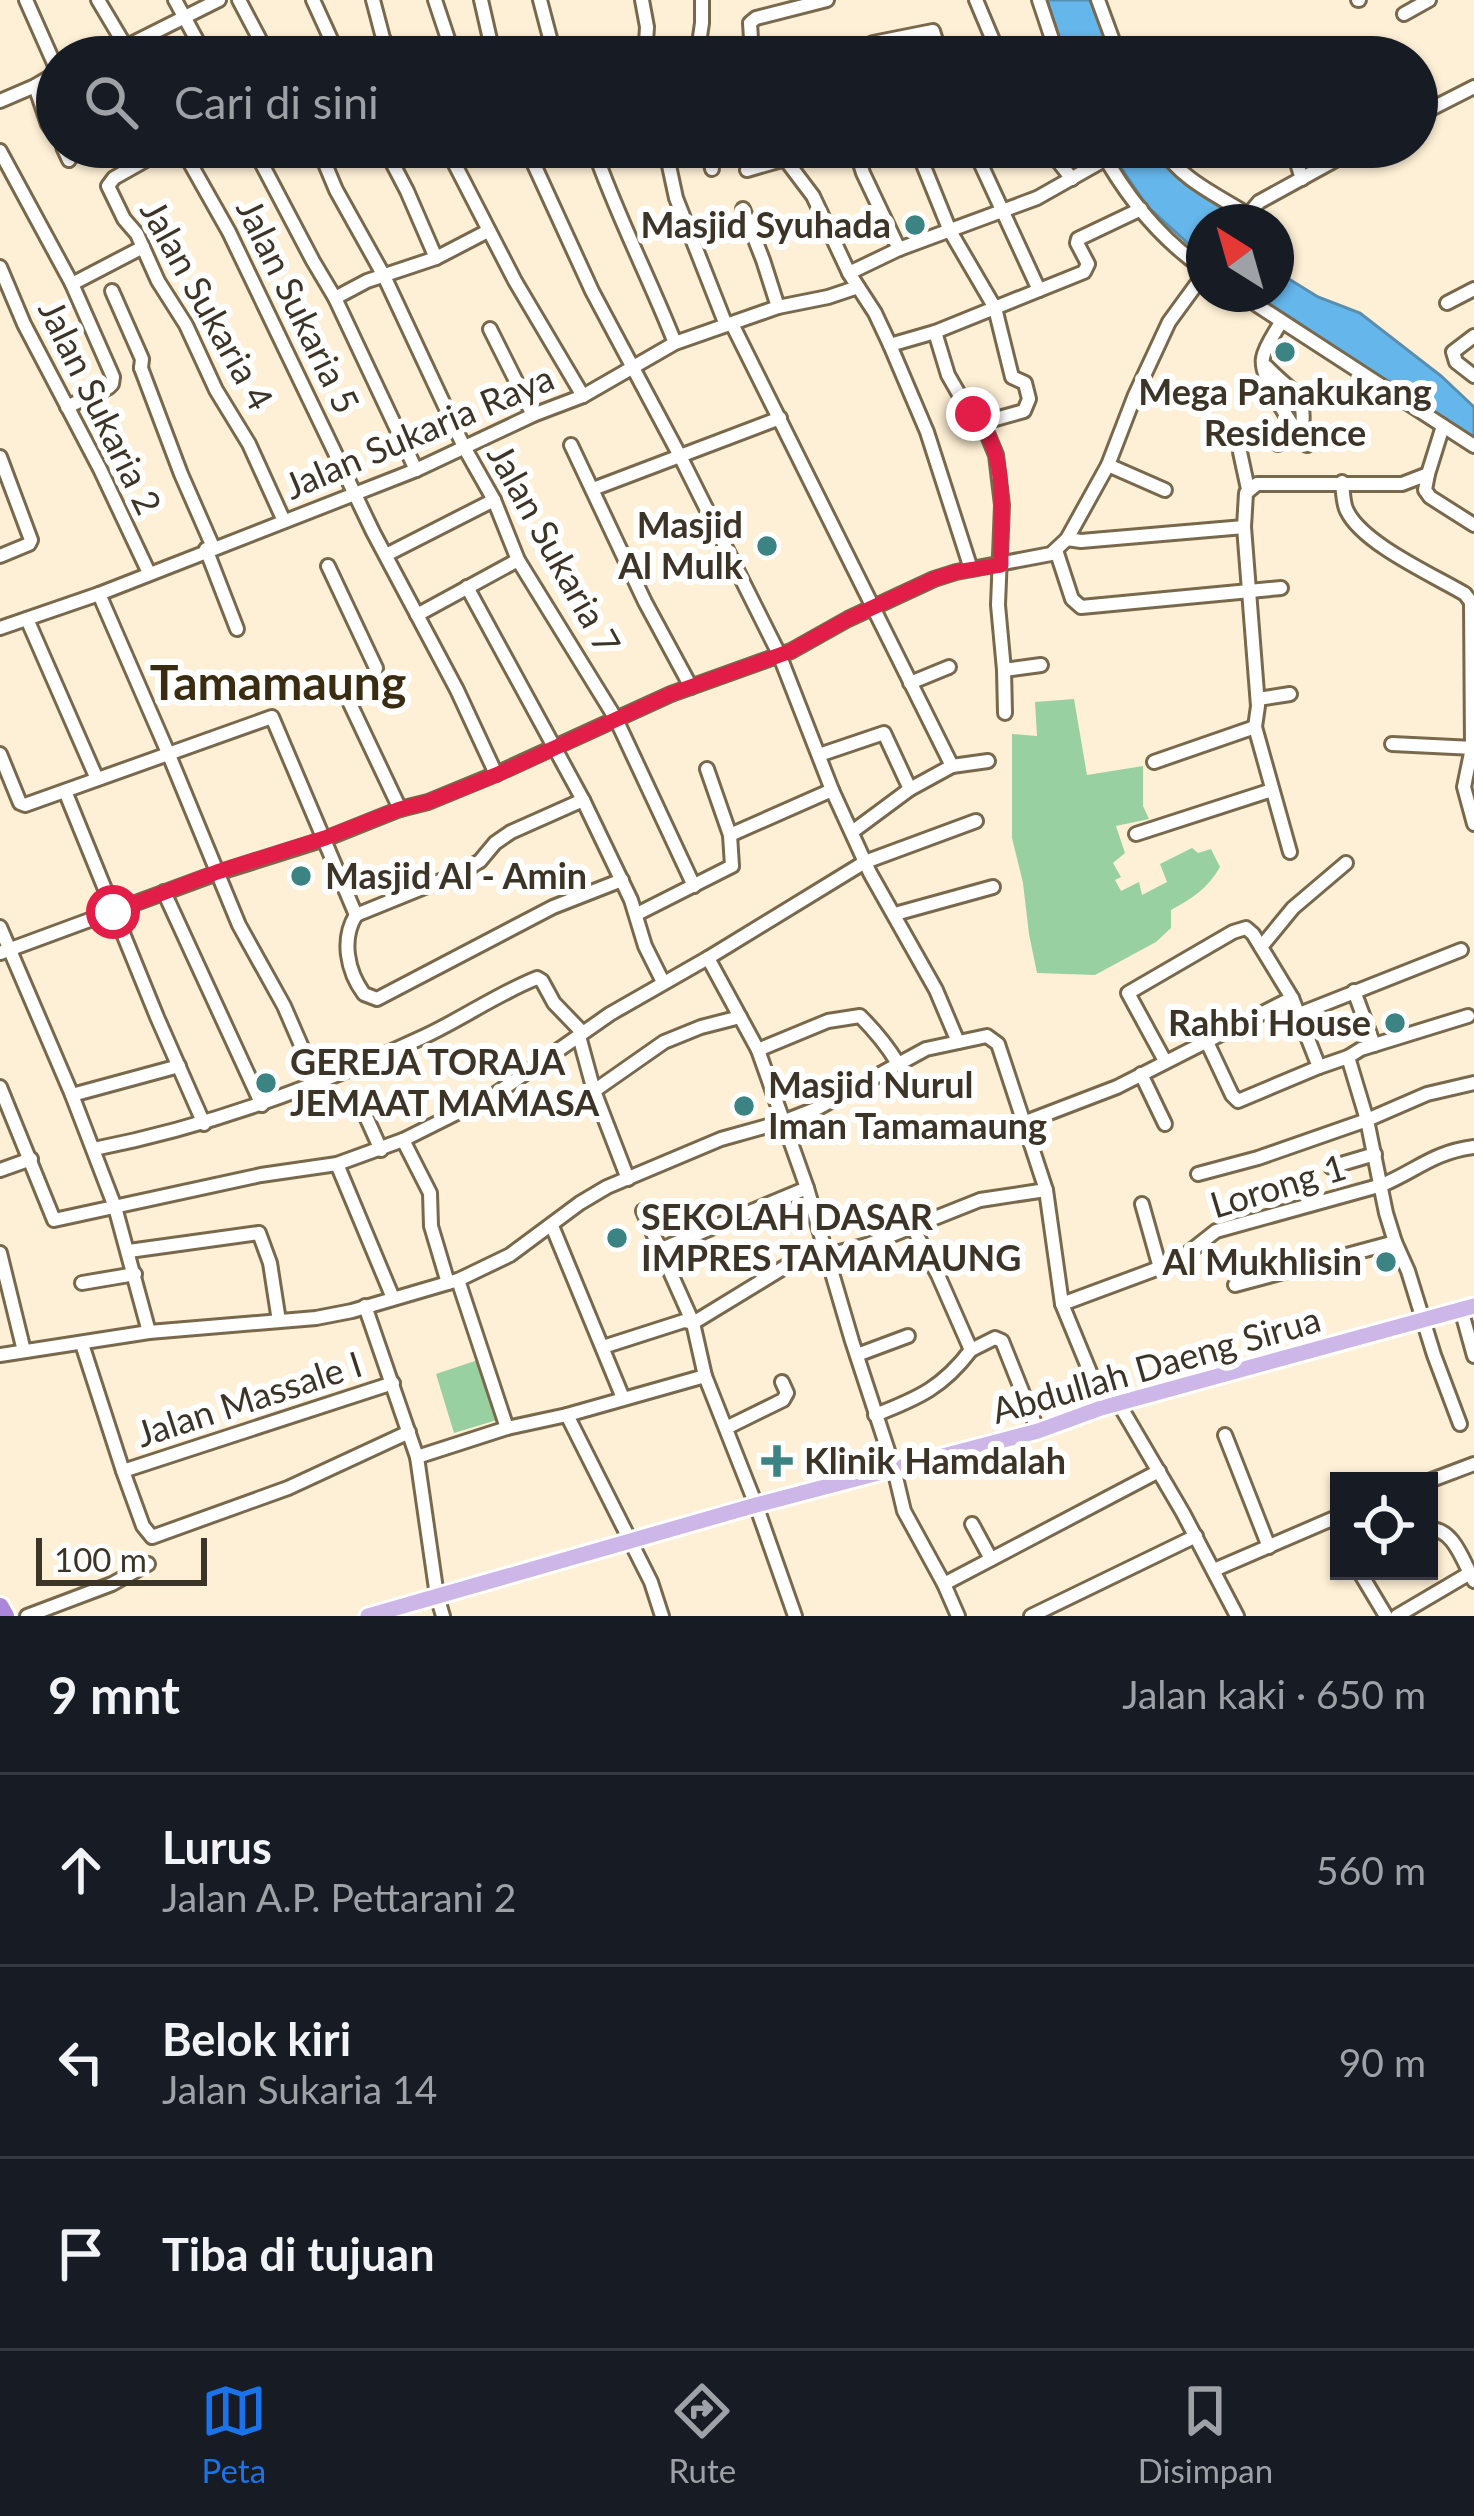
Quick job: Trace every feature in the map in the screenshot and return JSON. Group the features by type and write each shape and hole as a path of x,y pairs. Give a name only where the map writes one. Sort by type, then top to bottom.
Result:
{"main road":[{"name":"Abdullah Daeng Sirua","path":"368,1616 1467,1308"},
{"path":"0,1597 3,1614"}],"street":[{"path":"26,0 42,36"},
{"path":"98,0 119,36"},
{"path":"175,0 195,36"},
{"path":"160,36 219,0"},
{"path":"239,0 258,36"},
{"path":"313,0 329,36"},
{"path":"373,0 382,36"},
{"path":"435,0 447,36"},
{"path":"481,0 489,36"},
{"path":"540,0 549,36"},
{"path":"642,0 646,36"},
{"path":"699,36 702,0"},
{"path":"976,0 991,36"},
{"path":"1039,0 1051,36"},
{"path":"1098,0 1111,36"},
{"path":"1404,14 1429,0"},
{"path":"751,36 750,23 766,7 821,1"},
{"path":"1438,105 1474,87"},
{"path":"0,101 36,89"},
{"path":"0,151 73,284 113,381 67,407"},
{"name":"Jalan Sukaria 4","path":"132,168 108,186 249,444 284,521"},
{"name":"Jalan Sukaria 5","path":"193,168 229,232 496,775"},
{"path":"264,168 335,298 416,470"},
{"name":"Jalan Sukaria 7","path":"327,168 494,500 518,560 616,719 694,886"},
{"path":"395,168 436,258"},
{"path":"456,168 583,396"},
{"path":"535,168 779,655 865,862 936,990 958,1042"},
{"path":"600,168 676,343"},
{"path":"670,168 676,198 729,324 952,766"},
{"path":"747,170 751,168"},
{"path":"794,168 890,345 927,431 971,569"},
{"path":"863,168 899,249"},
{"path":"924,168 950,231 995,308 1011,373 1014,379 1024,380 1028,399 1024,411 981,423"},
{"path":"982,168 1039,290"},
{"path":"1063,168 1072,179"},
{"path":"849,273 899,249 1037,198 1085,168"},
{"path":"1112,168 1141,209 1186,256"},
{"path":"1176,168 1224,204"},
{"path":"1299,168 1302,179"},
{"path":"1257,204 1322,168"},
{"path":"743,209 778,307"},
{"path":"890,345 935,332 1086,270 1088,264 1077,243 1080,238 1141,209"},
{"path":"335,298 436,258 488,231"},
{"path":"73,284 143,247"},
{"name":"Jalan Sukaria 2","path":"0,267 149,573"},
{"name":"Jalan Sukaria Raya","path":"0,628 416,470 583,396 676,343 778,307 858,287"},
{"path":"1447,303 1474,289"},
{"path":"112,291 142,359 141,368 237,629"},
{"path":"5,951 496,775 691,687 779,655 934,579 1046,557 1067,538 1108,465 1135,395 1169,322 1186,297"},
{"path":"1266,312 1474,446"},
{"path":"1278,444 1304,441 1267,381 1262,362 1281,322"},
{"path":"490,329 533,415"},
{"path":"935,332 948,375 996,454 1001,483 998,604 1005,713"},
{"path":"1474,336 1453,352 1456,362 1474,376"},
{"path":"593,489 780,418"},
{"path":"1443,426 1425,490 1474,525"},
{"path":"571,445 691,687"},
{"path":"1240,452 1248,489 1244,527 1258,699 1255,727 1289,852"},
{"path":"0,458 31,540 0,556"},
{"path":"1108,465 1165,490"},
{"path":"1248,489 1257,484 1402,484 1428,474"},
{"path":"1342,482 1346,510 1362,529 1469,598 1473,748 1464,787 1474,824"},
{"path":"386,555 494,500"},
{"path":"1067,538 1081,541 1244,527"},
{"path":"1056,550 1072,599 1081,607 1281,588"},
{"path":"417,615 518,560"},
{"path":"328,566 376,668 374,677 350,687 346,695 400,809"},
{"path":"466,587 583,800 663,982"},
{"path":"99,594 244,936 284,1006 317,1082"},
{"path":"27,619 97,778"},
{"path":"1004,670 1042,665"},
{"path":"910,683 949,667"},
{"path":"1258,699 1290,694"},
{"path":"0,754 22,804 272,716 356,915"},
{"path":"1154,762 1255,727"},
{"path":"819,755 884,733 910,789"},
{"path":"1392,744 1473,748"},
{"path":"852,832 910,789 952,766 988,761"},
{"path":"637,914 732,866 730,835 707,770"},
{"path":"730,835 832,790"},
{"path":"1136,834 1272,790"},
{"path":"65,791 204,1124"},
{"path":"583,800 511,832 472,867 356,915 347,931 351,970 364,994 373,999 553,908 622,880"},
{"path":"0,1088 54,1220 261,1175 337,1164 404,1140 497,1093 663,982 865,862 976,821"},
{"path":"1261,947 1292,908 1346,863"},
{"path":"895,914 993,887"},
{"path":"164,892 262,1105"},
{"path":"0,927 5,951 94,1149 129,1251 148,1332"},
{"path":"1165,1061 1129,992 1243,928 1253,934 1292,998 1319,1067"},
{"path":"1299,1013 1461,950"},
{"path":"708,958 758,1050 807,1189 908,1520 958,1616"},
{"path":"94,1149 204,1124 262,1105 427,1036 537,978 581,1034 594,1091 628,1179"},
{"path":"1354,991 1374,1045"},
{"path":"1023,1123 1117,1087 1292,998"},
{"path":"758,1050 828,1021 860,1016 898,1062"},
{"path":"1207,1042 1238,1101 1360,1049 1468,1016"},
{"path":"594,1091 664,1042 740,1017"},
{"path":"0,1355 148,1332 316,1318 453,1282 510,1256 593,1196 628,1179 721,1139 782,1122 840,1098 926,1048 987,1036 994,1040 1046,1190 1062,1304 1090,1372 1160,1472 1237,1616"},
{"path":"1348,1057 1395,1243 1460,1424"},
{"path":"72,1095 179,1066"},
{"path":"1141,1074 1165,1124"},
{"path":"1198,1174 1367,1120 1407,1101 1474,1083"},
{"path":"359,1101 381,1150"},
{"path":"404,1140 430,1193 431,1226 507,1428"},
{"name":"Lorong 1","path":"1062,1304 1160,1268 1193,1251 1216,1231 1382,1185 1438,1155 1474,1147"},
{"path":"1331,1167 1375,1154"},
{"path":"0,1170 31,1159"},
{"path":"337,1164 393,1298"},
{"path":"659,1250 807,1189"},
{"path":"603,1347 684,1321 693,1323 781,1268 867,1245 980,1200 1046,1190"},
{"path":"1142,1204 1160,1268"},
{"path":"643,1211 693,1323 705,1376 795,1616"},
{"path":"552,1226 623,1398"},
{"path":"912,1226 971,1350"},
{"path":"129,1251 257,1232 270,1263 279,1322"},
{"path":"1234,1285 1395,1243"},
{"path":"0,1253 24,1351"},
{"path":"82,1283 135,1274"},
{"path":"365,1306 417,1457 443,1616"},
{"path":"1467,1308 1474,1356"},
{"path":"857,1355 908,1336"},
{"path":"875,1414 951,1376 971,1350 995,1338 1002,1341 1038,1431"},
{"path":"82,1344 123,1471 152,1538 287,1488 409,1432"},
{"path":"417,1457 705,1376"},
{"path":"726,1428 783,1400 787,1393 782,1382"},
{"name":"Jalan Massale I","path":"123,1471 393,1383"},
{"path":"567,1415 650,1582 662,1616"},
{"path":"1226,1435 1269,1547"},
{"path":"1438,1478 1474,1464"},
{"path":"944,1584 1160,1472"},
{"path":"1214,1570 1330,1520"},
{"path":"972,1524 991,1559"},
{"path":"1397,1616 1472,1577 1448,1534 1438,1529"},
{"path":"1031,1616 1050,1612 1196,1536"},
{"path":"27,1616 112,1584 148,1564"},
{"path":"1365,1580 1385,1616"}],"green space":[{"path":"1074,699 1087,775 1143,766 1143,806 1149,819 1116,826 1125,853 1113,863 1121,877 1115,880 1121,891 1139,882 1142,895 1167,882 1160,864 1192,848 1198,853 1211,849 1220,867 1199,892 1171,910 1171,928 1156,942 1095,975 1037,973 1012,838 1012,734 1037,736 1035,702"},
{"path":"478,1360 497,1420 454,1433 436,1374"}],"water":[{"path":"1047,0 1092,0 1105,36 1058,36"},
{"path":"1121,168 1173,168 1184,182 1218,204 1186,204 1186,242 1147,206"},
{"path":"1294,282 1360,313 1441,376 1474,407 1474,440 1282,312 1294,312"}],"place":[{"name":"Masjid Syuhada","path":"915,225"},
{"name":"Mega Panakukang Residence","path":"1285,352"},
{"name":"Masjid Al Mulk","path":"767,546"},
{"name":"Masjid Al - Amin","path":"301,876"},
{"name":"Rahbi House","path":"1395,1023"},
{"name":"GEREJA TORAJA JEMAAT MAMASA","path":"266,1083"},
{"name":"Masjid Nurul Iman Tamamaung","path":"744,1106"},
{"name":"SEKOLAH DASAR IMPRES TAMAMAUNG","path":"617,1238"},
{"name":"Al Mukhlisin","path":"1386,1262"},
{"name":"Klinik Hamdalah","path":"777,1461"}],"district":[{"name":"Tamamaung","path":"278,683"}],"route":[{"path":"113,912 428,802 671,694 791,651 934,579 1001,565 1002,505 996,454 973,414"}]}
